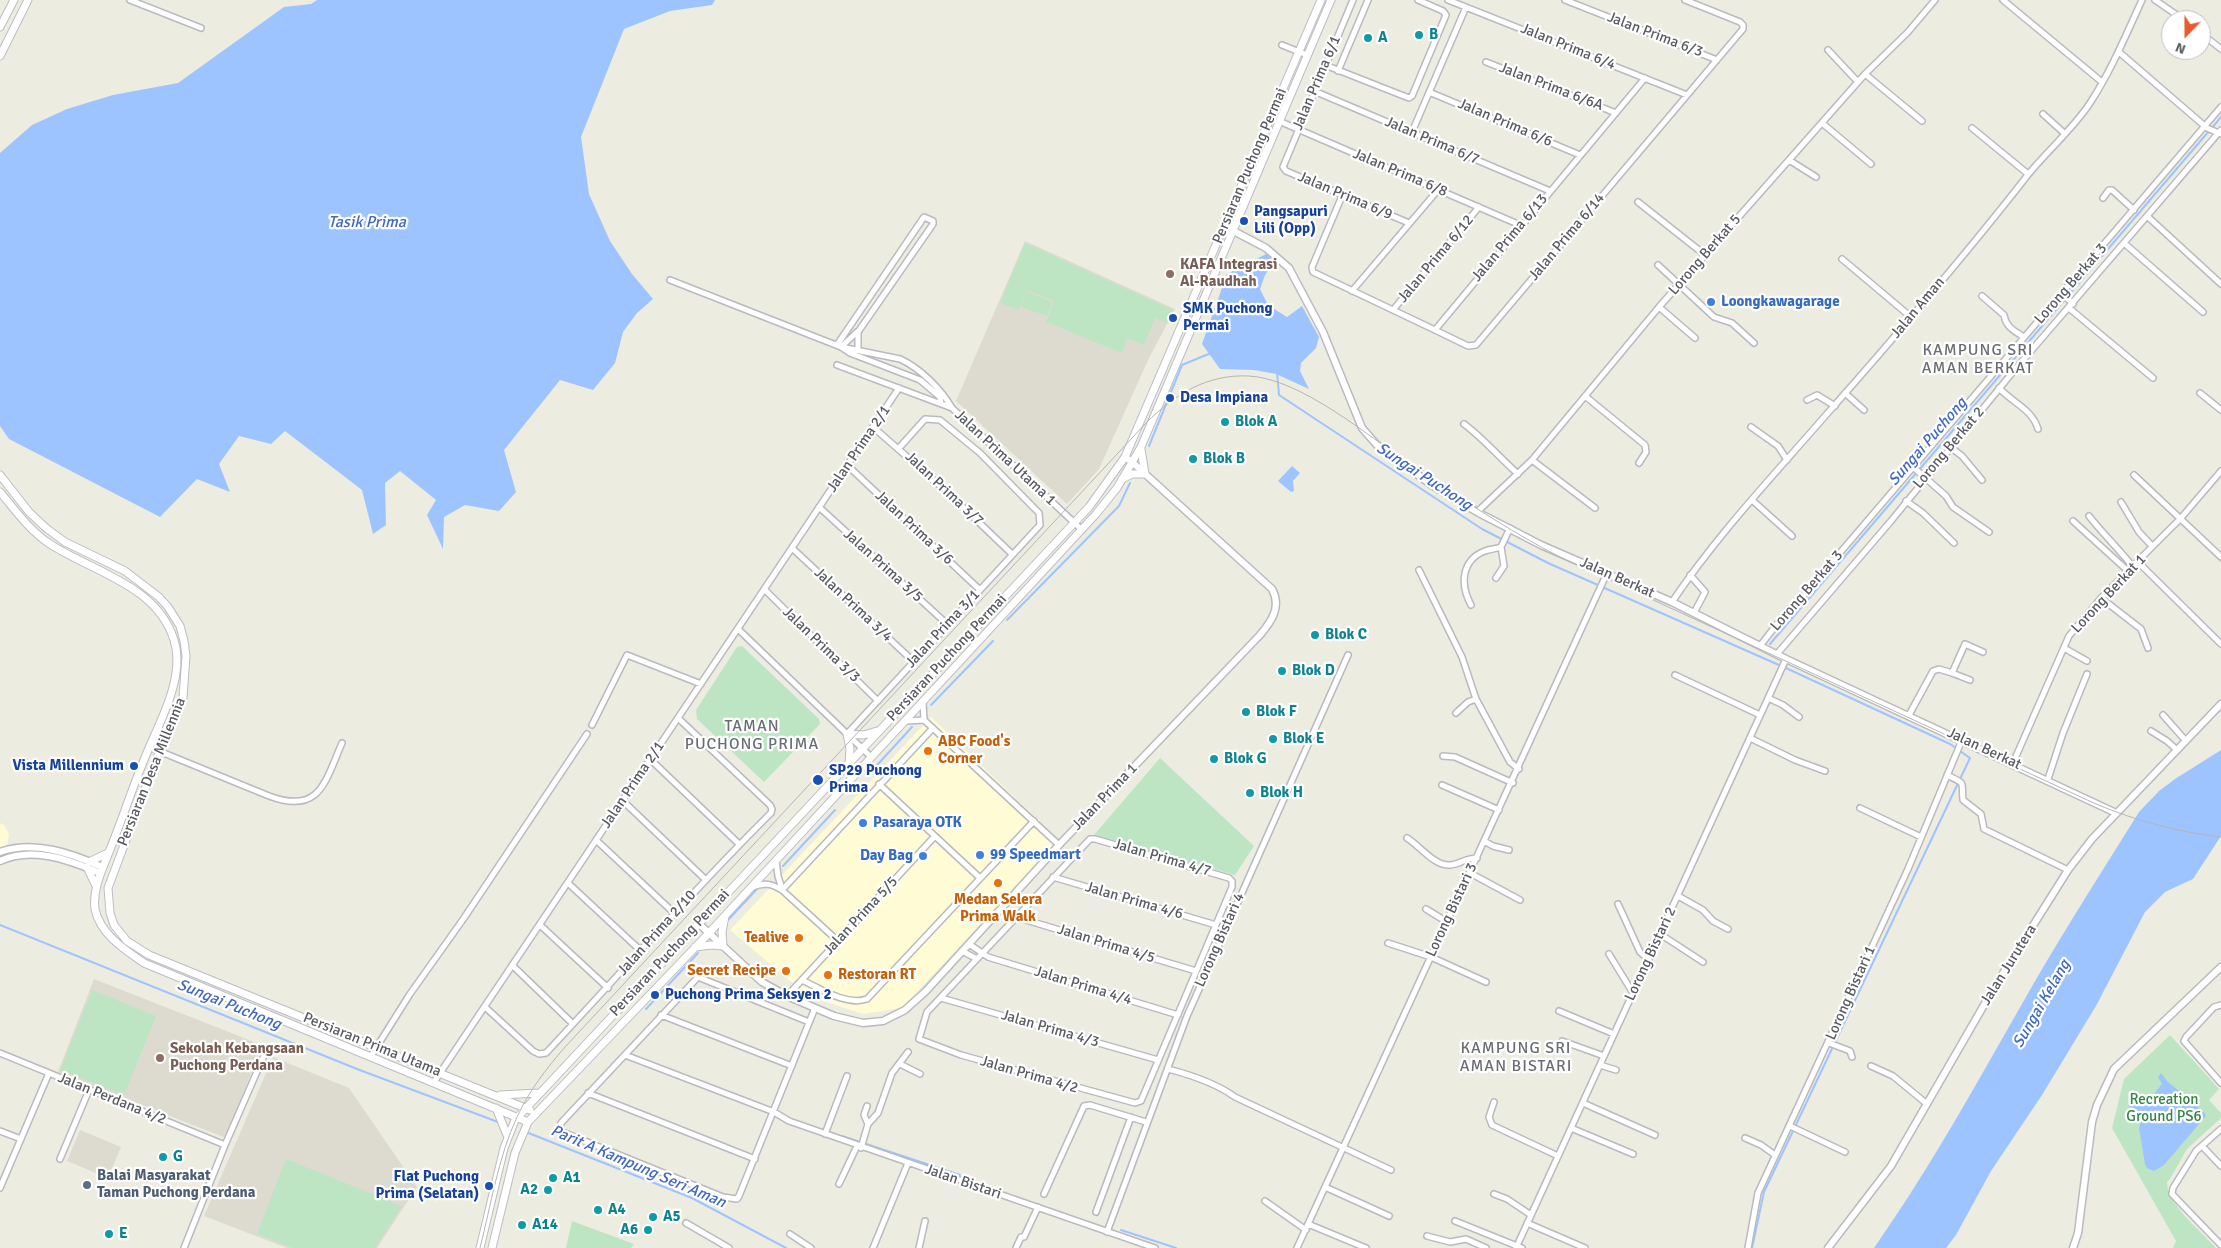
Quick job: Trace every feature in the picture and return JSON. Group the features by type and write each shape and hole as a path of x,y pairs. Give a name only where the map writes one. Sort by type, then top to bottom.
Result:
{"main road":[{"path":"0,26 14,0"},
{"path":"0,56 28,0"},
{"name":"Persiaran Puchong Permai","path":"480,1248 504,1148 515,1120 1074,523 1108,483 1125,458 1321,0"},
{"name":"Persiaran Puchong Permai","path":"492,1248 515,1153 527,1125 537,1112 695,948 903,722 924,702 1082,530 1117,488 1141,447 1331,0"},
{"path":"1122,480 1132,474 1145,474 1140,456 1141,447"},
{"name":"Persiaran Desa Millennia","path":"0,475 29,512 46,528 65,542 126,571 146,586 168,607 180,626 186,656 183,698 118,858"},
{"name":"Persiaran Desa Millennia","path":"0,492 39,536 50,544 122,582 161,614 171,630 176,649 175,680 170,699 149,747 102,870"},
{"path":"986,618 994,624"},
{"path":"849,763 850,749 847,734 860,736 880,730"},
{"path":"97,889 89,864 109,853"},
{"path":"108,888 102,870 118,858"},
{"name":"Persiaran Prima Utama","path":"118,858 108,888 110,913 114,925 128,941 149,954 537,1112"},
{"name":"Persiaran Prima Utama","path":"102,870 95,908 99,920 121,948 144,963 496,1108 527,1125"},
{"path":"695,948 711,945 724,946 722,932 726,913"},
{"path":"493,1094 539,1093"},
{"path":"496,1108 508,1135"}],"street":[{"path":"130,0 201,28"},
{"name":"Jalan Prima 6/1","path":"1283,166 1353,0"},
{"path":"1338,71 1368,0"},
{"path":"1324,65 1406,99 1412,96 1446,15 1443,10 1418,0"},
{"name":"Jalan Prima 6/4","path":"1448,0 1687,95"},
{"name":"Jalan Prima 6/3","path":"1565,0 1717,60"},
{"path":"1685,0 1740,22 1743,25 1742,29 1687,95"},
{"name":"Lorong Berkat 5","path":"1477,512 1532,460 1679,284 1865,74 1908,32 1935,0"},
{"path":"2003,0 2102,82"},
{"name":"Jalan Aman","path":"1672,602 1690,575 1752,500 1911,318 1992,221 2028,174 2090,105 2119,52 2142,0"},
{"path":"2155,0 2170,10"},
{"path":"1412,132 1466,7"},
{"path":"2211,41 2221,49"},
{"path":"1282,45 1307,55"},
{"path":"1828,50 1858,82"},
{"path":"2119,52 2206,127 2219,132"},
{"name":"Jalan Prima 6/6A","path":"1486,62 1616,113"},
{"path":"1865,74 1922,121"},
{"name":"Jalan Prima 6/13","path":"1435,330 1520,225 1645,78"},
{"name":"Jalan Prima 6/7","path":"1314,91 1550,191"},
{"name":"Jalan Prima 6/6","path":"1429,92 1580,155"},
{"name":"Jalan Prima 6/14","path":"1435,330 1468,346 1476,345 1687,95"},
{"name":"Lorong Berkat 3","path":"1760,646 1788,610 1803,596 2206,127 2221,107"},
{"path":"2043,114 2064,133"},
{"name":"Jalan Prima 6/8","path":"1279,122 1520,225"},
{"path":"1822,123 1871,164"},
{"path":"1972,128 2028,174"},
{"name":"Lorong Berkat 2","path":"1777,654 1906,501 1924,476 2219,132"},
{"path":"1789,160 1816,177"},
{"name":"Jalan Prima 6/9","path":"1283,166 1286,171 1408,223"},
{"path":"1352,292 1408,223 1438,190"},
{"path":"2103,198 2109,190 2112,190 2134,210"},
{"path":"1342,196 1312,267 1313,272 1435,330"},
{"path":"1638,202 1705,255"},
{"name":"Jalan Prima 6/12","path":"1393,310 1480,207"},
{"path":"924,216 933,220 933,224 858,332 839,346 924,216"},
{"path":"2147,216 2221,284"},
{"name":"Jalan Berkat","path":"1224,226 1266,248 1282,261 1297,281 1323,332 1362,428 1377,445 1432,486 1541,545 1672,602 1777,654 1785,661 1909,715 1961,742 2048,779 2116,813"},
{"path":"2124,243 2203,312"},
{"path":"1842,259 1911,318"},
{"path":"1658,265 1714,317 1732,323 1754,343"},
{"path":"2084,269 2094,278"},
{"path":"670,280 839,346 907,362 946,398 952,408"},
{"path":"2062,294 2071,306 2153,378"},
{"path":"1982,296 2004,315 2011,329 2024,337"},
{"path":"1659,307 1696,338"},
{"path":"858,332 858,350"},
{"path":"839,346 850,354 920,380 940,397 941,404"},
{"path":"2002,363 2012,373"},
{"name":"Jalan Prima Utama 1","path":"837,365 952,408 1082,530"},
{"name":"Jalan Prima 2/1","path":"434,1082 899,388"},
{"path":"1999,388 2011,400 2032,414 2038,429"},
{"path":"1845,393 1864,410"},
{"path":"2200,393 2221,410"},
{"path":"1807,400 1817,395 1834,406"},
{"path":"1585,396 1645,445 1646,452 1639,463"},
{"name":"Jalan Prima 3/1","path":"847,734 1040,524 1039,513 980,453 940,420 925,419 899,448"},
{"path":"1464,424 1483,438 1493,451 1518,474"},
{"name":"Jalan Prima 3/7","path":"873,427 899,448 1012,554"},
{"path":"1751,427 1778,446 1787,460"},
{"path":"1950,447 1962,456 1982,480"},
{"name":"Jalan Prima 1","path":"698,923 762,982 787,996 815,1008 863,1023 883,1021 905,1010 1059,845 1260,635 1274,615 1275,597 1272,590 1132,462 1125,458"},
{"path":"1532,460 1595,508"},
{"name":"Jalan Prima 3/6","path":"848,466 980,590"},
{"path":"1914,467 1946,496 1953,507 1989,532"},
{"name":"Lorong Berkat 1","path":"2013,763 2069,636 2101,598 2181,518 2221,471"},
{"path":"2134,475 2221,557"},
{"path":"1752,500 1792,536"},
{"path":"1906,501 1923,513 1954,543"},
{"path":"2121,502 2139,532 2152,546"},
{"name":"Jalan Prima 3/5","path":"820,507 948,624"},
{"path":"2090,516 2102,533 2221,644"},
{"path":"2073,521 2128,571"},
{"path":"1496,578 1504,561 1501,545 1510,528"},
{"path":"1471,604 1464,588 1462,577 1465,569 1480,553 1501,545"},
{"name":"Jalan Prima 3/4","path":"792,548 913,661"},
{"path":"1419,570 1462,657 1476,700 1510,762 1519,769"},
{"name":"Lorong Bistari 3","path":"1297,1248 1484,841 1513,783 1608,573"},
{"path":"1690,575 1705,592 1694,613"},
{"name":"Jalan Prima 3/3","path":"765,590 878,700"},
{"path":"2101,598 2141,629 2148,648"},
{"path":"738,629 871,757"},
{"path":"1952,673 1965,644 1983,652"},
{"path":"2064,648 2087,661"},
{"name":"Lorong Bistari 4","path":"1107,1232 1146,1122 1187,1016 1348,655"},
{"path":"592,724 627,656 701,684"},
{"name":"Lorong Bistari 2","path":"1518,1247 1527,1223 1785,661"},
{"path":"1909,715 1934,671 1939,669 1970,680"},
{"path":"2048,779 2063,733 2087,674"},
{"path":"1675,675 1760,715"},
{"path":"1768,698 1783,705 1799,717"},
{"path":"1456,713 1468,702 1476,700"},
{"path":"924,702 924,720"},
{"name":"Jalan Jurutera","path":"1828,1248 1891,1166 1995,986 2068,870 2087,844 2221,704"},
{"path":"2163,715 2186,741"},
{"name":"Jalan Prima 2/10","path":"485,1007 539,1054 546,1053 772,809 678,718"},
{"path":"903,722 924,720 1059,845"},
{"path":"782,890 933,728"},
{"path":"2151,731 2167,740 2177,750"},
{"path":"371,1056 410,994 459,926 587,734"},
{"path":"1750,738 1795,760 1824,771"},
{"name":"Lorong Bistari 1","path":"1748,1248 1758,1193 1775,1155 1794,1128 1961,742"},
{"path":"149,747 268,796 296,803 310,799 320,790 342,743"},
{"path":"1443,756 1455,757 1513,783"},
{"path":"651,760 739,844"},
{"path":"1947,775 1962,783 1964,787 1963,800 1981,814 1984,828 2068,870"},
{"path":"879,784 980,878"},
{"path":"1442,785 1499,810"},
{"path":"623,801 706,880"},
{"path":"1860,808 1921,837"},
{"path":"802,980 846,1000 857,1002 867,999 1034,821"},
{"name":"Jalan Prima 5/5","path":"787,996 935,836"},
{"path":"1407,838 1438,862 1449,865 1466,858 1477,858"},
{"name":"Jalan Prima 4/7","path":"1053,877 1090,839 1161,857 1229,878 1232,881 1232,886 1216,925"},
{"path":"596,840 674,913"},
{"path":"1484,841 1493,846 1509,850"},
{"path":"0,852 15,849 46,848 62,851 102,870"},
{"path":"0,861 29,855 89,864"},
{"path":"777,858 776,865 782,890"},
{"path":"1470,873 1520,900"},
{"path":"941,998 1053,877"},
{"name":"Jalan Prima 4/6","path":"1053,877 1216,925"},
{"path":"568,883 641,951"},
{"path":"749,889 765,884 774,885 782,890 838,941"},
{"path":"1678,896 1703,910 1713,921 1728,929"},
{"path":"1618,904 1640,952 1649,960"},
{"path":"1426,909 1447,922"},
{"name":"Jalan Prima 4/5","path":"1016,917 1196,971"},
{"path":"540,924 608,988"},
{"path":"1158,1060 1216,925"},
{"path":"1660,934 1703,962"},
{"path":"1388,943 1431,957 1486,982"},
{"name":"Jalan Prima 4/4","path":"968,944 988,958 1178,1015"},
{"path":"962,951 975,960"},
{"path":"1609,954 1633,994"},
{"name":"Jalan Prima 4/4","path":"975,960 988,958"},
{"path":"512,965 573,1024"},
{"path":"2073,1248 2080,1218 2088,1138 2097,1105 2110,1075 2121,1060 2221,967"},
{"path":"809,1022 698,978 661,1015 559,1126 563,1133 731,1200 739,1196 815,1008"},
{"name":"Jalan Prima 4/2","path":"941,998 927,1012 919,1039 961,1055 1129,1103 1141,1101 1158,1060"},
{"name":"Jalan Prima 4/3","path":"941,998 1158,1060"},
{"path":"2221,1006 2214,1008 2186,1037 2185,1044 2221,1084"},
{"path":"1559,1011 1614,1034"},
{"path":"661,1015 792,1066"},
{"path":"1562,1041 1604,1056"},
{"path":"1831,1043 1850,1051 1852,1057"},
{"path":"184,1248 225,1145 266,1051"},
{"path":"839,1184 861,1145 868,1124 878,1113 892,1073 908,1052"},
{"name":"Jalan Perdana 4/2","path":"0,1053 225,1145"},
{"name":"Jalan Bistari","path":"624,1055 774,1112 789,1122 861,1145 908,1164 1155,1248"},
{"path":"900,1064 920,1074"},
{"path":"1600,1064 1616,1070"},
{"path":"1871,1066 1894,1076 1927,1104"},
{"path":"1168,1069 1188,1074 1227,1090 1391,1170"},
{"path":"0,1188 2,1178 49,1073"},
{"path":"825,1134 847,1076"},
{"path":"60,1159 89,1090"},
{"path":"588,1093 754,1159"},
{"path":"1494,1102 1489,1117 1492,1125 1558,1156"},
{"path":"1582,1103 1655,1135"},
{"path":"1044,1194 1084,1106 1090,1105 1146,1122"},
{"path":"867,1106 864,1115 868,1124"},
{"path":"1096,1212 1131,1117"},
{"path":"1571,1128 1633,1154"},
{"path":"1794,1128 1844,1152"},
{"path":"2221,1129 2196,1151 2176,1182 2172,1194 2221,1245"},
{"path":"0,1131 20,1139"},
{"path":"1745,1138 1761,1145 1775,1155"},
{"path":"2202,1146 2221,1166"},
{"path":"873,1248 908,1164"},
{"path":"1325,1187 1389,1216"},
{"path":"1494,1194 1507,1199 1531,1215"},
{"path":"1265,1201 1306,1230"},
{"path":"1016,1248 1021,1237 1024,1237 1028,1232 1038,1207"},
{"path":"919,1248 925,1221"},
{"path":"1455,1221 1518,1247"},
{"path":"686,1222 729,1248"},
{"path":"1527,1223 1585,1248"},
{"path":"1308,1224 1366,1248"},
{"path":"790,1234 812,1248"},
{"path":"1427,1236 1450,1242 1466,1239 1486,1248"}],"shaded area":[{"path":"1025,241 1175,309 1149,358 1099,469 1067,504 956,401"},
{"path":"931,717 1059,840 902,1008 863,1014 808,996 730,930"},
{"path":"0,823 4,825 9,834 7,845 0,848"},
{"name":"Sekolah Kebangsaan Puchong Perdana","path":"94,979 262,1045 226,1138 58,1072"},
{"path":"273,1057 349,1088 417,1187 377,1248 287,1248 204,1216"},
{"path":"80,1130 121,1147 108,1178 67,1161"}],"green space":[{"path":"1025,243 1173,310 1166,323 1155,318 1144,345 1127,338 1122,353 1046,322 1054,301 1027,290 1019,310 1000,303"},
{"path":"1027,292 1052,302 1047,316 1021,307"},
{"path":"742,646 819,719 820,724 764,782 697,719 696,710 737,647"},
{"path":"1160,758 1254,846 1235,875 1094,835"},
{"path":"92,990 156,1016 124,1095 60,1070"},
{"name":"Recreation Ground PS6","path":"2170,1035 2219,1089 2209,1100 2221,1113 2221,1118 2187,1149 2167,1182 2168,1190 2179,1208 2216,1248 2173,1248 2176,1241 2112,1128 2124,1079"},
{"path":"286,1159 402,1206 375,1248 293,1248 257,1234"},
{"path":"572,1221 634,1244 631,1248 566,1248"}],"water":[{"name":"Tasik Prima","path":"317,0 715,0 712,5 670,11 624,29 581,137 589,194 610,241 632,274 653,299 637,313 623,332 615,363 593,390 560,380 504,450 516,492 499,511 465,505 444,517 443,549 427,515 436,500 400,471 385,483 386,525 373,534 362,490 285,431 271,444 239,436 219,464 230,492 197,479 160,517 9,439 0,426 0,153 32,125 67,109 113,95 178,83 284,7 311,4"},
{"path":"1266,254 1276,260 1265,275 1260,289 1268,305 1287,317 1302,306 1319,337 1316,348 1301,363 1300,371 1309,389 1276,374 1254,370 1220,369 1202,344 1227,274"},
{"path":"1292,466 1300,473 1293,481 1294,491 1291,492 1278,481"},
{"name":"Sungai Kelang","path":"2221,750 2221,836 2193,879 2165,892 2145,912 2096,1006 2042,1095 1991,1171 1956,1235 1946,1248 1874,1248 1939,1148 2050,955 2139,812 2159,791"},
{"path":"2161,1073 2167,1081 2204,1112 2206,1116 2164,1165 2154,1171 2147,1168 2145,1164 2139,1128 2142,1118 2141,1114 2128,1106 2133,1101 2144,1106 2162,1084 2158,1077"}],"waterway":[{"name":"Sungai Puchong","path":"2212,128 2221,117"},
{"name":"Sungai Puchong","path":"1770,644 2209,131"},
{"name":"Sungai Puchong","path":"1149,446 1182,365 1211,353"},
{"path":"1277,372 1279,395 1482,529 1548,563 1788,669 1950,744 1970,758 1764,1192 1752,1248"},
{"name":"Sungai Puchong","path":"1007,620 1119,506 1130,483"},
{"name":"Sungai Puchong","path":"931,705 993,641"},
{"name":"Sungai Puchong","path":"868,775 912,727"},
{"name":"Sungai Puchong","path":"783,866 835,810"},
{"name":"Sungai Puchong","path":"728,920 757,889"},
{"name":"Sungai Puchong","path":"0,925 357,1069 498,1122"},
{"name":"Sungai Puchong","path":"646,1009 698,953"},
{"name":"Parit A Kampung Seri Aman","path":"526,1132 692,1198 786,1248"},
{"path":"842,1136 960,1175"},
{"path":"1121,1230 1176,1248"}],"tram line":[{"path":"480,1248 500,1165 510,1133 538,1080 558,1055 1146,423 1180,395 1206,382 1219,378 1249,376 1269,379 1290,387 1333,410 1485,514 1562,558 2096,804 2157,825 2221,837"}],"place":[{"name":"B","path":"1419,35"},
{"name":"A","path":"1368,38"},
{"name":"Pangsapuri Lili (Opp)","path":"1244,221"},
{"name":"KAFA Integrasi Al-Raudhah","path":"1170,274"},
{"name":"Loongkawagarage","path":"1711,302"},
{"name":"SMK Puchong Permai","path":"1173,318"},
{"name":"Desa Impiana","path":"1170,398"},
{"name":"Blok A","path":"1225,422"},
{"name":"Blok B","path":"1193,459"},
{"name":"Blok C","path":"1315,635"},
{"name":"Blok D","path":"1282,671"},
{"name":"Blok F","path":"1246,712"},
{"name":"Blok E","path":"1273,739"},
{"name":"ABC Food's Corner","path":"928,751"},
{"name":"Blok G","path":"1214,759"},
{"name":"Vista Millennium","path":"134,766"},
{"name":"SP29 Puchong Prima","path":"818,780"},
{"name":"Blok H","path":"1250,793"},
{"name":"Pasaraya OTK","path":"863,823"},
{"name":"99 Speedmart","path":"980,855"},
{"name":"Day Bag","path":"923,856"},
{"name":"Medan Selera Prima Walk","path":"998,883"},
{"name":"Tealive","path":"799,938"},
{"name":"Secret Recipe","path":"786,971"},
{"name":"Restoran RT","path":"828,975"},
{"name":"Puchong Prima Seksyen 2","path":"655,995"},
{"name":"Sekolah Kebangsaan Puchong Perdana","path":"160,1058"},
{"name":"G","path":"163,1157"},
{"name":"A1","path":"553,1178"},
{"name":"Balai Masyarakat Taman Puchong Perdana","path":"87,1185"},
{"name":"Flat Puchong Prima (Selatan)","path":"489,1186"},
{"name":"A2","path":"548,1190"},
{"name":"A4","path":"598,1210"},
{"name":"A5","path":"653,1217"},
{"name":"A14","path":"522,1225"},
{"name":"A6","path":"648,1230"},
{"name":"E","path":"109,1234"}],"district":[{"name":"KAMPUNG SRI AMAN BERKAT","path":"1978,360"},
{"name":"TAMAN PUCHONG PRIMA","path":"752,736"},
{"name":"KAMPUNG SRI AMAN BISTARI","path":"1516,1058"}]}
